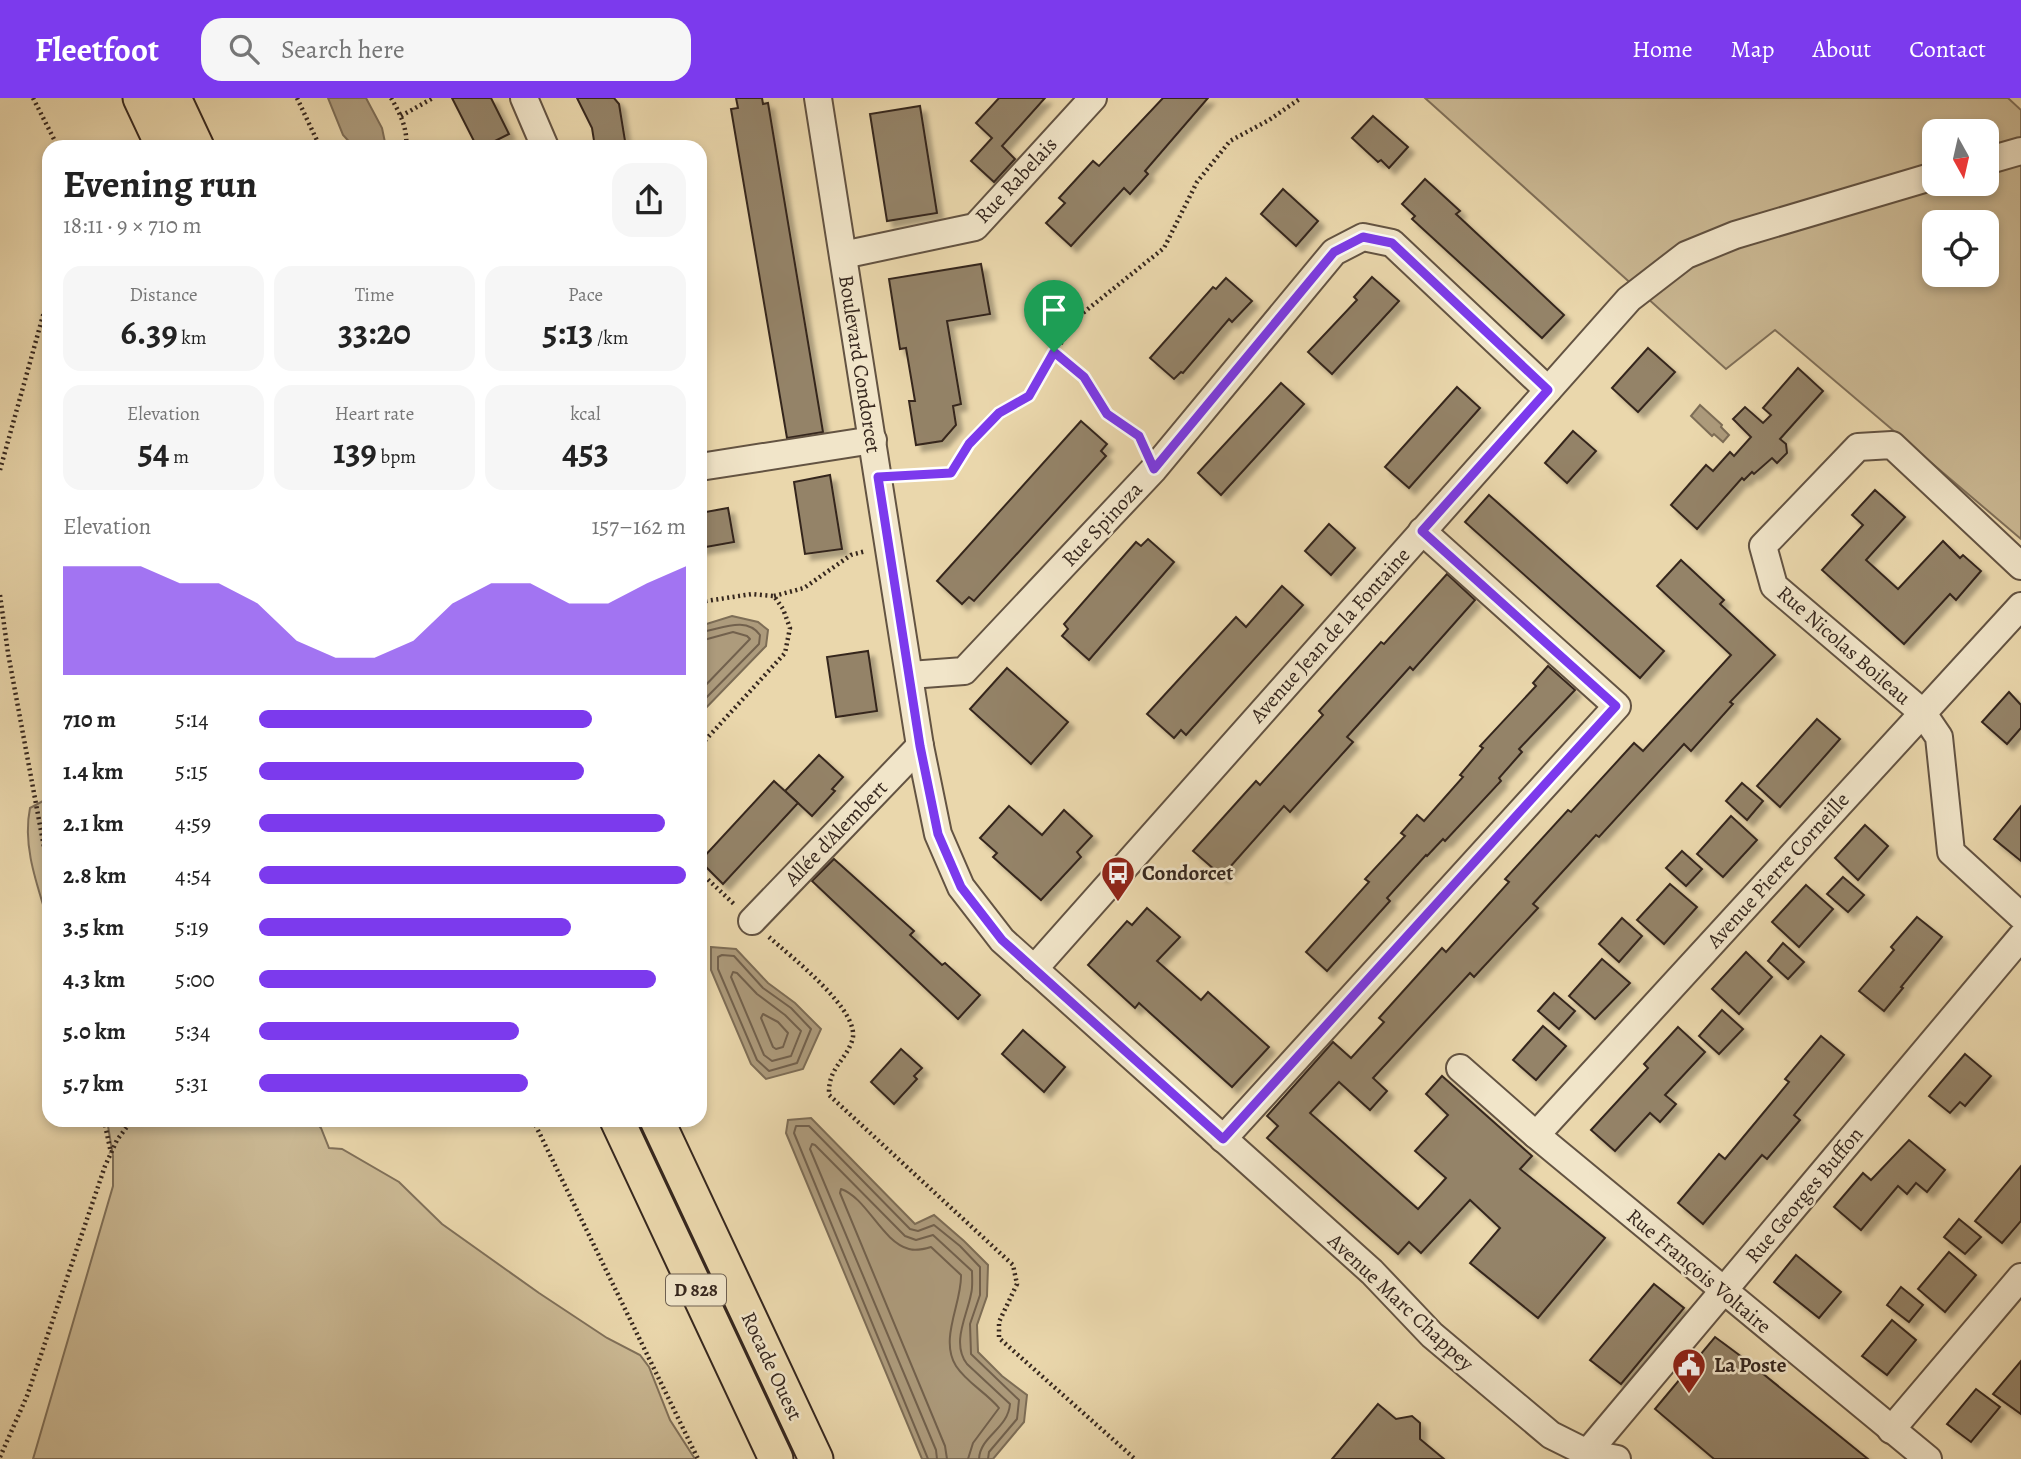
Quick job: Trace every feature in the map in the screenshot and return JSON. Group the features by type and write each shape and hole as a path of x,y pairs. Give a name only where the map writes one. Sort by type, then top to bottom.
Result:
{"main road":[{"path":"140,98 160,140"},
{"path":"174,98 194,140"},
{"name":"Rocade Ouest","path":"620,1127 776,1459"},
{"name":"Rocade Ouest","path":"660,1127 816,1459"}],"street":[{"path":"524,98 542,140"},
{"name":"Boulevard Condorcet","path":"818,98 920,746 938,834 961,887 1002,940 1223,1139"},
{"name":"Rue Rabelais","path":"843,255 975,227 1093,98"},
{"path":"1999,157 2021,151"},
{"name":"Avenue Jean de la Fontaine","path":"1034,969 1629,299 1686,255 1735,235 1922,180"},
{"name":"Rue Spinoza","path":"910,674 964,671 1154,469 1334,252 1363,237 1392,243 1548,390"},
{"path":"707,466 873,440"},
{"name":"Rue Nicolas Boileau","path":"1922,712 1773,586 1763,546 1858,447 1892,445 2021,566"},
{"path":"1223,1139 1616,706 1422,531"},
{"name":"Avenue Pierre Corneille","path":"1536,1135 2021,606"},
{"path":"1922,712 1939,737 1951,852 2021,916"},
{"name":"Allée d'Alembert","path":"752,921 920,746"},
{"name":"Rue Georges Buffon","path":"1588,1456 1723,1290 2021,937"},
{"name":"Rue François Voltaire","path":"1460,1068 1536,1135 1928,1459"},
{"name":"Avenue Marc Chappey","path":"1223,1139 1372,1272 1432,1335 1551,1435 1588,1456 1617,1459"},
{"path":"1891,1430 2021,1277"}],"path":[{"path":"33,98 54,140"},
{"path":"297,98 317,140"},
{"path":"391,98 401,116 407,140"},
{"path":"401,116 433,98"},
{"path":"878,477 951,473 969,444 999,413 1029,396 1054,352 1083,313 1164,248 1197,182 1230,141 1269,120 1301,98"},
{"path":"0,470 42,319"},
{"path":"1054,352 1084,377 1107,414 1139,436 1154,469"},
{"path":"707,601 752,594 774,596 804,588 850,555 889,546"},
{"path":"0,595 42,836"},
{"path":"707,738 785,653 790,628 783,609 774,596"},
{"path":"707,879 835,998 850,1017 853,1038 829,1080 829,1095 1013,1265 1017,1284 999,1322 999,1338 1135,1459"},
{"path":"105,1127 111,1154"},
{"path":"0,1457 27,1396 111,1154 127,1127"},
{"path":"537,1127 698,1459"}],"shaded area":[{"path":"1425,98 2008,98 2021,110 2021,539 1775,330 1726,369"},
{"path":"42,802 42,901 32,867 28,837 30,808"},
{"path":"108,1127 320,1127 329,1148 342,1149 399,1182 442,1224 607,1338 640,1355 649,1367 670,1420 695,1459 33,1459 113,1186 113,1156"}],"water":[{"path":"328,98 366,98 382,128 385,140 348,140"},
{"path":"1700,405 1729,435 1723,442 1714,434 1712,436 1691,416"},
{"path":"732,616 758,622 768,630 766,646 707,707 707,624"},
{"path":"711,947 736,949 768,983 795,1003 821,1029 803,1069 766,1079 751,1064 711,970"},
{"path":"811,1118 915,1224 934,1215 988,1265 987,1296 977,1325 978,1352 1002,1376 1027,1395 1024,1422 993,1459 922,1459 786,1133 788,1120"}],"building":[{"path":"452,98 491,98 509,134 497,140 473,140"},
{"path":"577,98 614,98 619,104 625,140 594,140 592,128"},
{"path":"736,98 762,98 763,104 768,103 823,432 787,438 731,109 738,108"},
{"path":"999,98 1045,98 1002,146 1015,159 994,182 971,161 992,138 976,123"},
{"path":"1163,98 1208,98 1145,171 1148,174 1130,194 1124,188 1071,246 1046,223 1065,203 1059,198 1093,161 1099,166"},
{"path":"920,106 937,213 887,221 870,114"},
{"path":"1373,116 1408,147 1389,168 1381,160 1378,162 1352,138"},
{"path":"1425,179 1460,211 1456,214 1564,315 1542,338 1412,219 1415,216 1402,204"},
{"path":"1283,189 1318,221 1296,246 1261,214"},
{"path":"981,264 990,314 947,321 961,404 953,406 956,425 942,441 916,445 909,401 915,401 906,348 900,349 889,279"},
{"path":"1372,277 1399,301 1332,374 1308,352 1357,300 1354,297"},
{"path":"1226,278 1252,301 1232,322 1229,319 1183,373 1174,379 1150,358 1213,287 1216,289"},
{"path":"1648,348 1675,372 1638,412 1612,388"},
{"path":"1798,368 1823,391 1780,439 1786,444 1787,453 1777,463 1772,458 1754,474 1752,472 1744,480 1742,478 1697,529 1671,505 1706,465 1713,471 1730,452 1734,456 1751,437 1733,419 1745,407 1763,423 1771,415 1763,408"},
{"path":"1281,383 1304,404 1221,495 1198,473"},
{"path":"1457,387 1480,408 1409,488 1385,467"},
{"path":"1081,421 1107,444 1101,451 1106,456 974,601 969,597 962,604 937,581"},
{"path":"1573,431 1596,451 1567,483 1545,463"},
{"path":"830,475 842,549 805,554 794,482"},
{"path":"1875,490 1905,517 1866,560 1898,589 1943,541 1960,558 1963,555 1981,571 1956,600 1950,594 1904,644 1822,570 1863,525 1852,515"},
{"path":"1489,495 1664,651 1640,678 1465,522"},
{"path":"728,508 734,542 707,547 707,512"},
{"path":"1329,524 1355,548 1331,575 1305,551"},
{"path":"1148,539 1174,562 1089,660 1062,636 1068,629 1064,624 1136,542 1141,546"},
{"path":"1681,560 1724,600 1720,604 1775,655 1730,702 1733,704 1691,751 1684,744 1599,837 1596,835 1533,904 1538,908 1474,977 1470,973 1373,1078 1387,1091 1370,1110 1339,1082 1310,1113 1418,1209 1446,1178 1415,1151 1448,1115 1426,1094 1442,1076 1532,1156 1520,1169 1605,1238 1538,1318 1470,1263 1500,1228 1470,1200 1421,1253 1409,1242 1398,1254 1267,1138 1278,1126 1267,1116 1333,1042 1351,1058 1384,1022 1379,1018 1442,948 1446,952 1509,882 1505,879 1568,810 1571,812 1634,743 1643,751 1731,655 1657,586"},
{"path":"1447,574 1475,600 1413,670 1410,667 1347,737 1353,742 1290,812 1284,806 1222,876 1193,851 1256,781 1260,785 1323,715 1319,711"},
{"path":"1282,586 1303,605 1186,735 1181,730 1174,738 1147,714 1236,617 1246,627"},
{"path":"868,651 877,711 836,717 827,657"},
{"path":"1548,666 1575,690 1519,749 1522,752 1499,778 1501,781 1445,841 1443,839 1426,855 1387,898 1390,901 1327,971 1306,952 1369,882 1365,879 1405,836 1401,833 1417,815 1424,821 1463,777 1460,775 1483,748 1480,746 1536,686 1533,683"},
{"path":"1007,668 1068,722 1031,764 970,709"},
{"path":"2009,692 2021,705 2021,728 2007,744 1982,722"},
{"path":"1817,719 1840,739 1780,807 1757,786"},
{"path":"819,755 843,777 832,789 835,791 812,816 785,791"},
{"path":"774,781 798,803 723,884 707,868 707,853"},
{"path":"1742,783 1763,801 1747,820 1726,801"},
{"path":"1009,806 1042,835 1064,810 1092,836 1077,852 1081,857 1041,900 993,857 997,853 980,838"},
{"path":"2021,806 2021,861 1994,839"},
{"path":"1731,816 1757,840 1723,877 1697,854"},
{"path":"1865,825 1888,846 1858,880 1835,858"},
{"path":"1682,851 1702,869 1686,886 1666,868"},
{"path":"834,859 914,931 910,935 942,965 945,963 980,995 958,1019 812,881"},
{"path":"1843,877 1864,895 1848,912 1827,894"},
{"path":"1670,884 1697,907 1664,944 1637,920"},
{"path":"1806,885 1833,909 1799,947 1772,922"},
{"path":"1147,908 1180,937 1157,961 1201,1000 1208,992 1269,1047 1232,1087 1139,1003 1135,1008 1088,965 1127,921 1132,925"},
{"path":"1917,917 1942,937 1884,1011 1859,991 1894,950 1891,947"},
{"path":"1622,918 1642,936 1619,962 1599,944"},
{"path":"1783,943 1804,962 1788,979 1768,961"},
{"path":"1746,952 1772,977 1739,1014 1712,989"},
{"path":"1602,959 1630,983 1595,1019 1569,996"},
{"path":"1554,993 1575,1011 1559,1029 1538,1011"},
{"path":"1722,1010 1743,1029 1719,1054 1699,1036"},
{"path":"1543,1026 1566,1046 1536,1080 1513,1060"},
{"path":"1678,1027 1705,1052 1665,1095 1676,1104 1660,1122 1650,1113 1615,1151 1591,1130 1648,1068 1644,1064"},
{"path":"1023,1030 1065,1067 1044,1092 1002,1054"},
{"path":"1821,1036 1844,1055 1794,1115 1800,1120 1767,1159 1762,1155 1703,1224 1678,1203 1719,1154 1725,1159 1789,1082 1785,1079"},
{"path":"901,1049 922,1068 914,1076 917,1079 894,1104 871,1082"},
{"path":"1965,1054 1991,1076 1965,1106 1960,1102 1950,1113 1929,1096"},
{"path":"1909,1140 1945,1170 1927,1192 1916,1183 1907,1194 1898,1186 1861,1230 1834,1207 1863,1173 1871,1180"},
{"path":"2021,1166 2021,1221 2002,1243 1975,1221"},
{"path":"1959,1219 1981,1237 1965,1254 1944,1237"},
{"path":"1949,1252 1976,1275 1945,1312 1918,1289"},
{"path":"1796,1255 1841,1292 1819,1318 1774,1282"},
{"path":"1654,1284 1684,1308 1621,1384 1590,1360"},
{"path":"1901,1287 1923,1305 1909,1322 1887,1305"},
{"path":"1892,1320 1916,1340 1887,1375 1862,1356"},
{"path":"1715,1337 1868,1459 1714,1459 1655,1409"},
{"path":"2021,1361 2021,1414 1993,1394"},
{"path":"1976,1389 2000,1407 1971,1442 1947,1424"},
{"path":"1378,1404 1396,1419 1412,1416 1420,1423 1420,1439 1444,1459 1332,1459"}],"place":[{"name":"Condorcet","path":"1118,903"},
{"name":"La Poste","path":"1689,1395"}],"route":[{"path":"1363,237 1392,243 1548,390 1422,531 1616,706 1223,1139 1002,940 961,887 938,834 920,746 878,477 951,473 969,444 999,413 1029,396 1054,352 1084,377 1107,414 1139,436 1154,469 1334,252 1363,237"}]}
